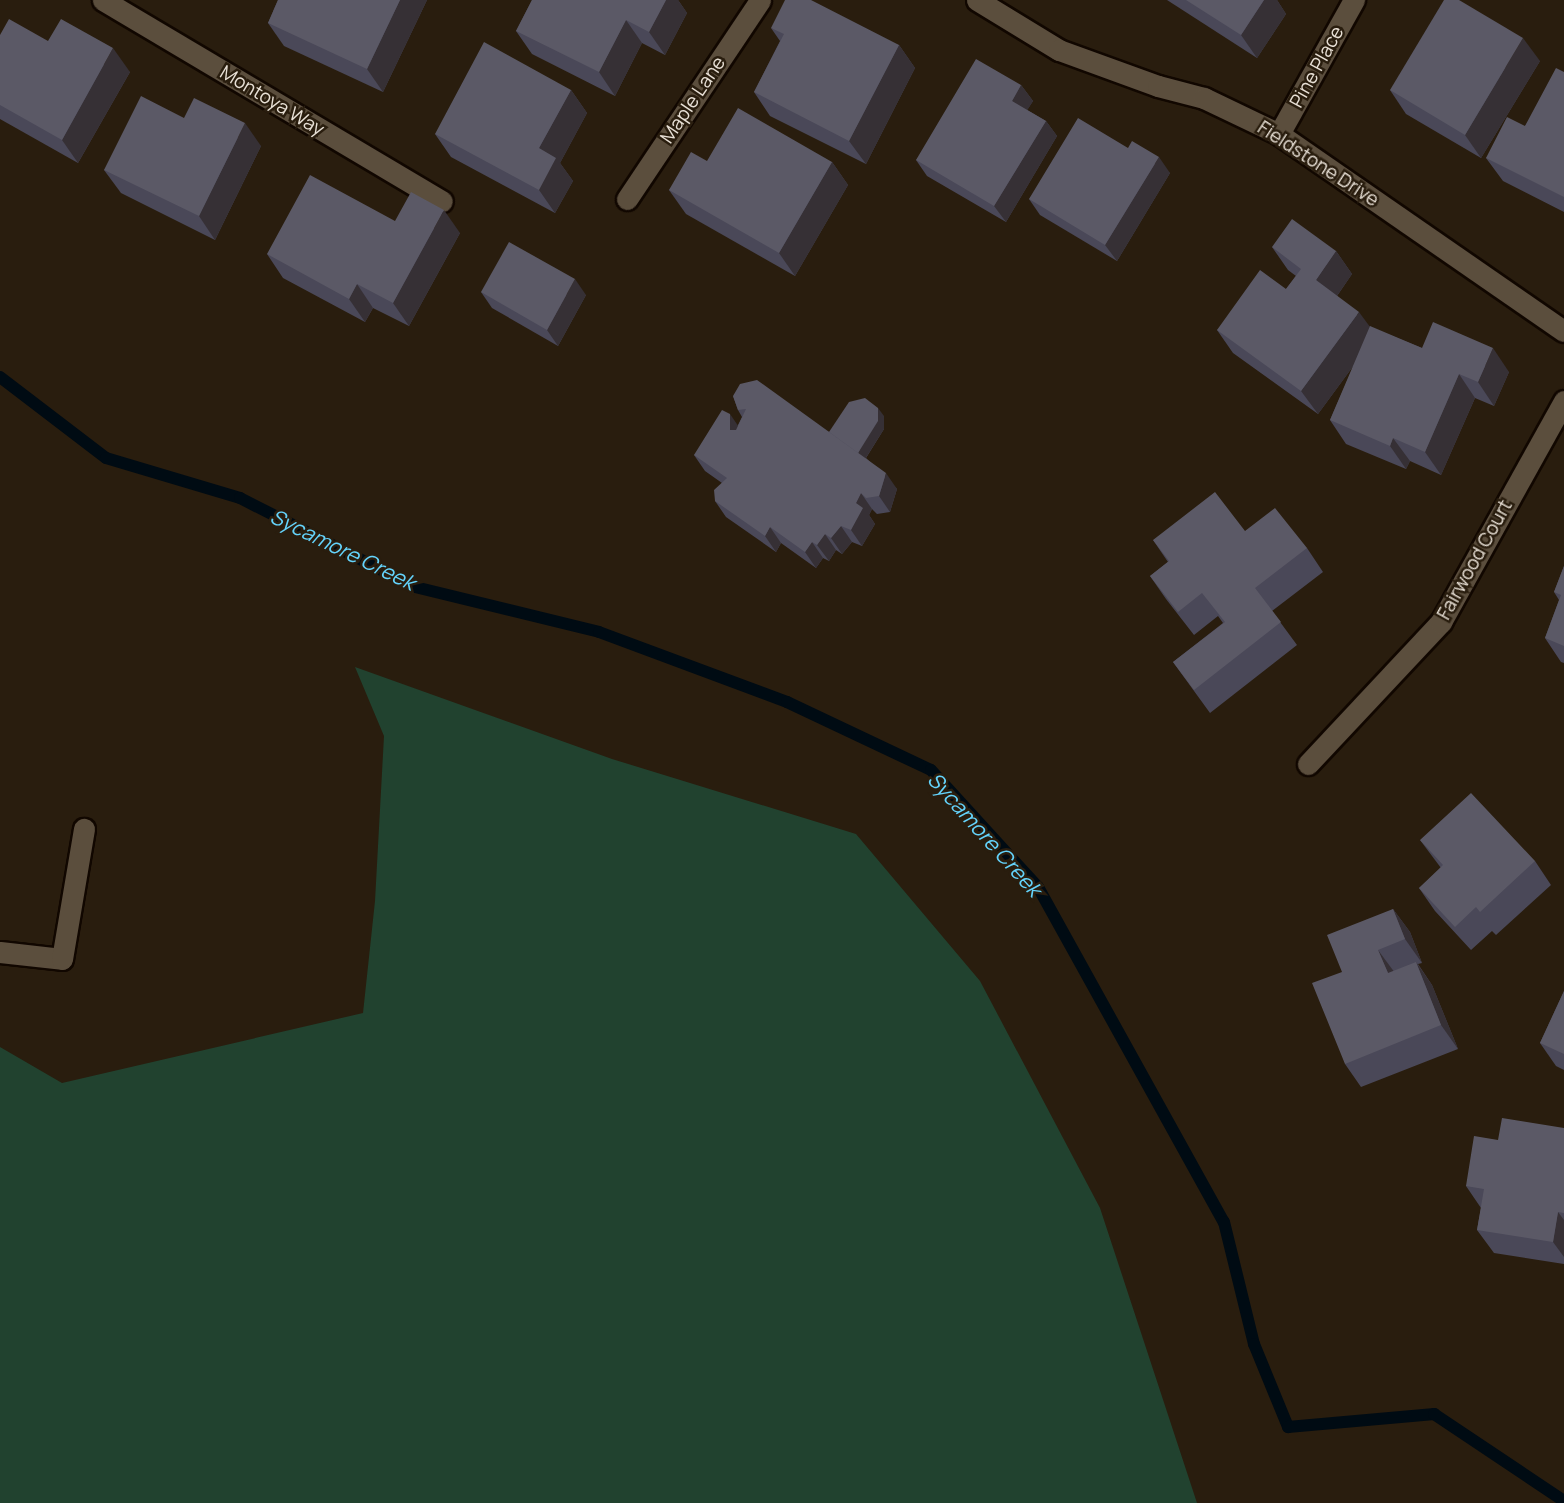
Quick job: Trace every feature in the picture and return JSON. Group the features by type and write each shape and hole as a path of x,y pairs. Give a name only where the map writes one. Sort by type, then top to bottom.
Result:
{"street":[{"name":"Montoya Way","path":"103,0 442,201"},
{"name":"Maple Lane","path":"627,199 760,0"},
{"name":"Fieldstone Drive","path":"977,0 1059,50 1158,86 1204,98 1279,134 1564,331"},
{"name":"Pine Place","path":"1279,134 1354,0"},
{"name":"Fairwood Court","path":"1308,764 1441,622 1564,401"},
{"path":"0,951 62,959 84,829"}],"green space":[{"path":"355,667 612,759 856,834 980,981 1100,1208 1197,1503 0,1503 0,1047 62,1083 363,1013 375,901 384,736"}],"building":[{"path":"278,0 400,0 367,69 268,23"},
{"path":"532,0 666,0 649,32 626,20 599,72 516,31"},
{"path":"785,0 811,0 899,45 849,141 754,92 784,34 771,28"},
{"path":"1186,0 1264,0 1241,35"},
{"path":"1444,0 1459,0 1523,38 1465,135 1390,90"},
{"path":"9,19 48,41 61,19 113,48 62,140 0,105 0,35"},
{"path":"484,42 571,90 539,148 556,158 539,190 435,134"},
{"path":"976,59 1021,85 1012,101 1046,121 994,206 916,160"},
{"path":"1556,68 1564,72 1564,197 1486,158 1507,117 1525,126"},
{"path":"141,96 184,118 194,98 245,123 199,216 104,170"},
{"path":"738,108 832,162 779,253 669,190 691,152 707,161"},
{"path":"1078,118 1128,148 1132,141 1159,157 1105,245 1029,199"},
{"path":"310,175 395,221 411,192 444,210 393,303 357,284 349,299 267,254"},
{"path":"1292,219 1336,251 1316,280 1359,312 1301,391 1217,330 1260,270 1286,289 1301,269 1272,247"},
{"path":"509,242 575,279 547,330 481,292"},
{"path":"1433,322 1493,348 1478,382 1459,374 1425,452 1393,438 1390,446 1330,420 1370,326 1422,348"},
{"path":"757,380 886,473 879,496 866,498 861,493 856,503 863,508 851,530 841,526 831,538 825,534 817,545 812,542 805,552 770,527 765,536 715,501 714,490 727,478 694,455 722,410 730,414 730,430 736,430 746,409 738,410 733,396 740,384"},
{"path":"865,398 878,408 878,421 858,453 829,432 849,402"},
{"path":"1215,492 1245,531 1275,508 1307,548 1255,588 1281,622 1194,690 1173,662 1225,622 1202,593 1178,612 1150,576 1169,561 1153,540"},
{"path":"1564,566 1564,646 1545,638 1561,595 1554,592"},
{"path":"1471,793 1535,861 1480,912 1476,907 1455,927 1419,888 1443,865 1420,840"},
{"path":"1393,909 1405,939 1378,950 1388,973 1416,962 1441,1025 1345,1064 1312,983 1342,972 1327,935"},
{"path":"1564,991 1564,1054 1540,1043"},
{"path":"1502,1118 1564,1128 1564,1213 1558,1212 1553,1242 1477,1230 1484,1189 1466,1186 1474,1136 1498,1140"}],"waterway":[{"name":"Sycamore Creek","path":"0,377 106,458 240,498 415,587 599,632 787,702 931,770 1038,887 1224,1222 1254,1344 1288,1427 1434,1414 1564,1501"}]}
